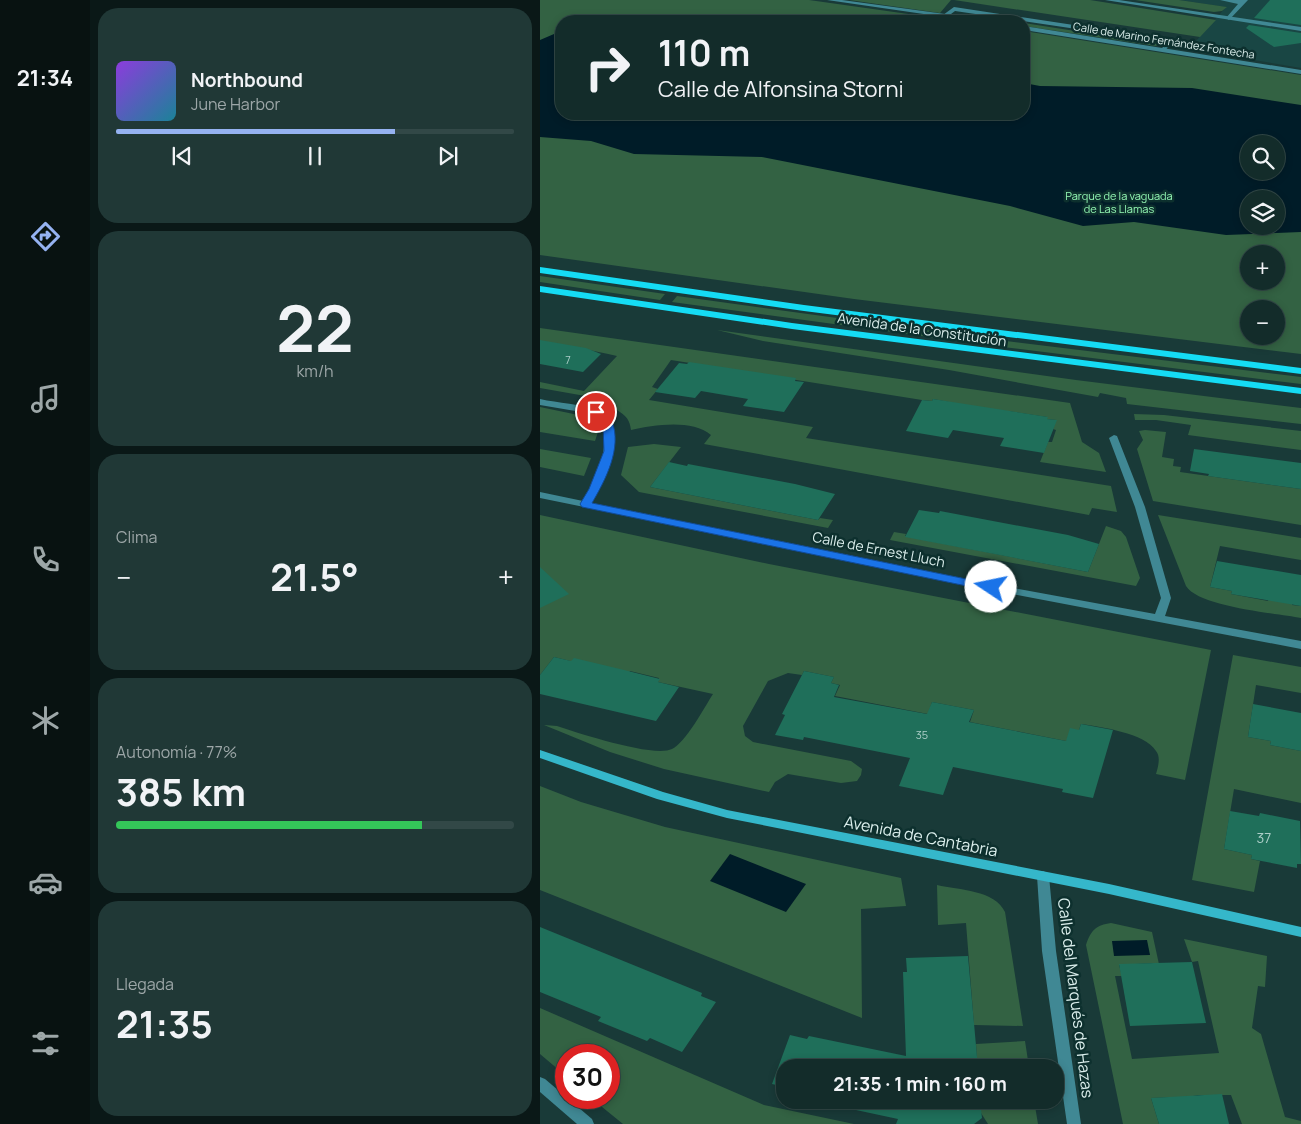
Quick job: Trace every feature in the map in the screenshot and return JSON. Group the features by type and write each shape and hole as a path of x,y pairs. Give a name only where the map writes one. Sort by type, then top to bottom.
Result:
{"main road":[{"name":"Avenida de la Constitución","path":"540,270 823,311 1301,371"},
{"name":"Avenida de la Constitución","path":"540,289 811,328 1301,391"},
{"name":"Avenida de Cantabria","path":"540,754 661,796 727,814 1043,876 1301,932"}],"street":[{"path":"830,0 938,15"},
{"path":"1108,0 1301,29"},
{"path":"1223,0 1244,1"},
{"path":"1229,18 1244,1"},
{"path":"946,15 954,9 994,15"},
{"path":"1030,20 1166,41 1169,44 1164,50"},
{"name":"Calle de Marino Fernández Fontecha","path":"1030,29 1301,72"},
{"path":"540,402 596,412 607,421 610,451 595,489 586,504"},
{"path":"1114,438 1140,507 1166,598 1159,618"},
{"name":"Calle de Ernest Lluch","path":"540,495 991,587 1301,645"},
{"name":"Calle del Marqués de Hazas","path":"1043,876 1049,951 1074,1124"},
{"path":"540,1082 587,1124"}],"shaded area":[{"path":"1179,0 1301,0 1301,68 1189,49 1226,7"},
{"path":"555,34 555,120 1030,120 1030,84 1040,86 1192,88 1301,105 1301,232 1285,233 1285,190 1240,190 1240,234 1226,235 1134,222 1083,226 1010,206 762,157 634,154 591,141 540,137 540,40"},
{"path":"730,854 806,884 786,912 710,881"},
{"path":"1147,940 1150,955 1114,956 1112,941"}],"green space":[{"name":"Parque de la vaguada de Las Llamas","path":"540,0 809,0 915,15 555,15 555,120 1030,120 1030,32 1301,75 1301,354 854,299 540,255"},
{"path":"849,0 951,0 940,13"},
{"path":"954,0 1090,0 1216,20 1200,37"},
{"path":"1135,0 1179,0 1227,7 1222,11 1214,12"},
{"path":"1030,24 1158,44 1156,46 1030,27"},
{"path":"540,276 665,294 660,300 540,282"},
{"path":"677,296 1006,341 1301,377 1301,384 1003,347 672,302"},
{"path":"540,328 1070,403 1082,442 1099,453 1106,472 1040,462 1048,442 1052,442 1056,430 1053,429 1056,420 933,399 932,401 922,400 671,360 652,387 658,389 649,400 813,427 806,438 1111,486 1117,512 1092,508 1089,515 704,444 711,435 703,430 683,425 661,425 631,430 630,424 624,415 614,408 608,400 540,388 540,382 584,391 617,356 540,341"},
{"path":"717,330 1076,380 1301,408 1301,424 1127,404 1126,398 1100,393 1098,397 949,370 763,341"},
{"path":"540,407 588,417 598,432 595,441 540,432"},
{"path":"1134,414 1164,415 1301,431 1301,450 1188,435 1191,425 1156,420 1135,420"},
{"path":"1139,431 1166,432 1162,457 1174,459 1173,466 1181,467 1180,472 1301,489 1301,525 1153,501 1137,449 1143,440"},
{"path":"654,444 681,447 650,487 818,520 820,518 833,520 828,528 639,492 621,475 628,447"},
{"path":"540,449 591,458 584,476 540,467"},
{"path":"540,515 769,564 1211,650 1185,780 1156,774 1159,759 1158,753 1150,745 1133,735 1081,724 1079,730 1066,741 970,722 974,710 932,702 928,714 835,696 840,685 831,683 834,677 804,671 802,675 788,673 768,681 743,726 745,736 753,742 851,761 862,769 857,781 841,783 788,774 775,782 769,792 664,769 610,752 544,725 557,726 633,748 663,751 672,749 683,739 713,694 658,682 659,678 630,671 627,675 554,657 540,675"},
{"path":"1158,515 1301,538 1301,560 1220,546 1210,587 1232,591 1231,594 1268,601 1269,598 1292,601 1292,605 1301,606 1301,618 1221,604 1194,593 1186,586"},
{"path":"1106,526 1121,531 1126,537 1140,578 1136,586 890,540 894,532 906,534 905,536 909,537 1088,572"},
{"path":"1233,655 1301,667 1301,693 1256,685 1248,737 1271,741 1270,745 1301,751 1301,803 1234,789 1224,849 1252,855 1251,859 1260,861 1254,892 1192,880"},
{"path":"540,786 581,802 665,827 901,878 906,906 861,909 862,1018 540,890"},
{"path":"937,885 985,895 993,899 1005,912 1023,1026 974,1025 966,923 938,925"},
{"path":"1111,923 1152,932 1160,969 1152,963 1119,965 1122,976 1115,976 1132,1059 1219,1053 1198,961 1192,962 1184,939 1267,956 1265,987 1258,986 1252,1028 1261,1034 1285,1117 1301,1121 1301,1124 1242,1124 1231,1095 1198,1095 1178,1099 1177,1097 1151,1098 1159,1124 1123,1124 1086,945 1095,929 1101,925"},
{"path":"540,1008 764,1105 854,1124 623,1124 605,1109 620,1109 620,1044 555,1044 555,1067 540,1054"},
{"path":"1025,1041 1028,1059 977,1059 976,1044"},
{"path":"981,1109 1036,1109 1038,1124 988,1124"}],"building":[{"path":"1270,0 1301,0 1301,25 1254,18"},
{"path":"1249,25 1301,33 1301,43 1274,47 1246,28"},
{"path":"540,340 586,348 601,354 583,372 540,364"},
{"path":"689,362 796,378 795,381 804,382 784,412 743,406 748,399 701,391 695,398 655,392 679,363 687,364"},
{"path":"933,399 1057,420 1044,453 1000,446 1004,438 953,430 948,438 906,431 922,400 932,401"},
{"path":"1194,449 1301,463 1301,489 1208,476 1209,474 1190,471"},
{"path":"669,462 795,484 835,494 818,520 650,487"},
{"path":"919,510 939,513 940,511 1068,535 1099,544 1088,572 905,537"},
{"path":"1217,561 1301,575 1301,606 1231,594 1232,591 1210,587"},
{"path":"540,567 569,594 540,608"},
{"path":"554,657 571,661 574,658 620,669 660,679 658,682 679,687 656,721 540,694 540,675"},
{"path":"804,671 834,677 831,683 839,685 834,697 927,714 932,702 974,710 969,722 1066,741 1070,728 1079,730 1081,724 1113,730 1093,798 1062,792 1063,789 953,767 943,795 899,786 910,758 804,737 803,740 775,735 785,715 782,714"},
{"path":"1253,704 1301,713 1301,751 1270,745 1271,741 1248,737"},
{"path":"1230,811 1259,816 1260,813 1300,821 1301,864 1297,864 1297,868 1251,859 1252,855 1224,849"},
{"path":"540,927 702,993 701,996 716,1002 682,1052 650,1038 647,1041 598,1021 601,1017 540,992"},
{"path":"968,956 977,1059 781,1059 790,1035 807,1039 809,1036 906,1056 903,972 907,972 906,958"},
{"path":"1192,962 1206,1023 1130,1026 1119,964"},
{"path":"776,1073 776,1085 772,1084"},
{"path":"1222,1094 1229,1124 1159,1124 1151,1098"},
{"path":"981,1109 982,1118 974,1124 896,1124 898,1119 856,1110"}],"route":[{"path":"596,412 607,421 610,451 595,489 586,504 991,587"}]}
